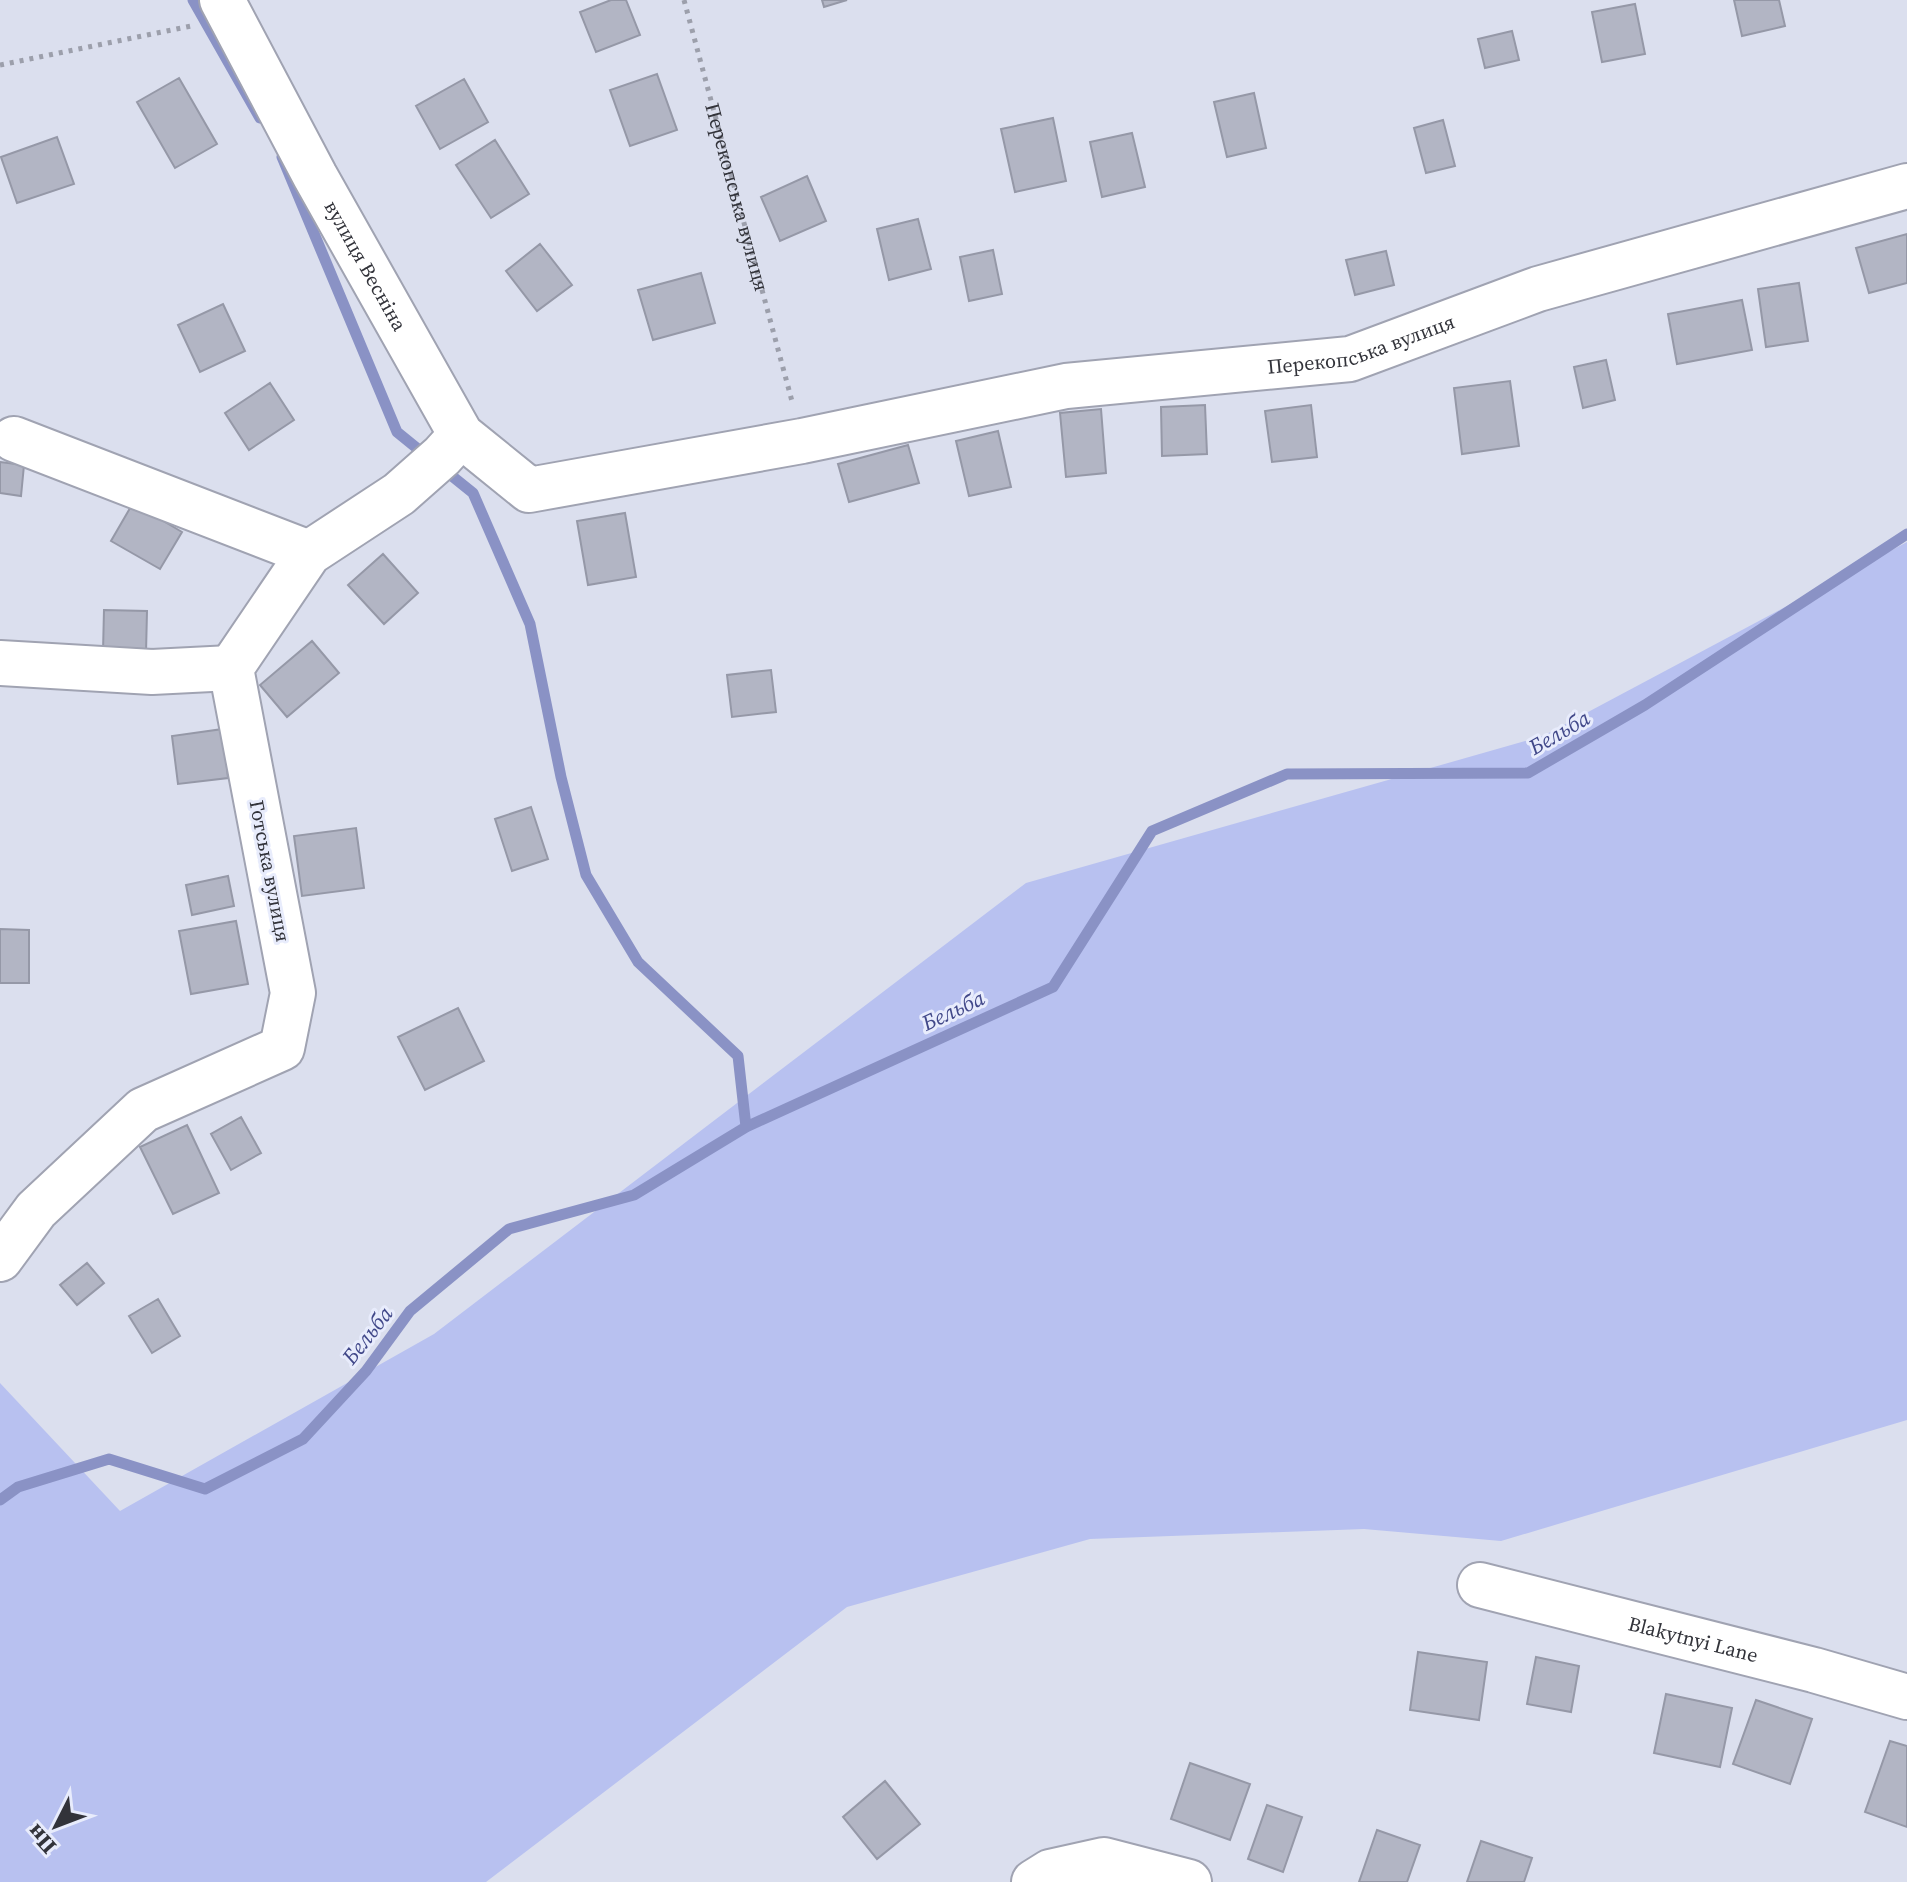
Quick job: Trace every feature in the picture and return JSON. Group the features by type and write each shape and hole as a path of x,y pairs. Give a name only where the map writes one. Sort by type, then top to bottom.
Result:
{"street":[{"name":"вулиця Весніна","path":"227,9 452,446 529,490"},
{"name":"Перекопська вулиця","path":"529,490 802,441 1066,386 1350,359 1538,289 1907,186"},
{"path":"14,439 309,553"},
{"path":"0,663 152,672 231,668 309,553 399,494 452,446"},
{"name":"Готська вулиця","path":"0,1259 36,1210 143,1110 282,1048 293,993 231,668"},
{"name":"Blakytnyi Lane","path":"1480,1585 1814,1670 1907,1697"},
{"path":"1034,1882 1050,1872 1104,1860 1189,1882"}],"path":[{"name":"Перекопська вулиця","path":"684,0 802,441"},
{"path":"0,65 182,28"}],"shaded area":[{"path":"1907,542 1907,1420 1501,1541 1364,1529 1090,1539 847,1607 486,1882 0,1882 0,1383 120,1511 434,1334 1026,883 1543,736"}],"building":[{"path":"611,0 626,0 640,35 596,52 580,12"},
{"path":"822,0 847,0 824,7"},
{"path":"1734,0 1779,0 1785,26 1742,36"},
{"path":"1635,4 1645,54 1602,62 1592,12"},
{"path":"1512,31 1519,60 1485,68 1478,39"},
{"path":"657,74 677,130 630,146 610,90"},
{"path":"179,78 217,144 175,168 137,102"},
{"path":"464,79 488,122 440,149 416,106"},
{"path":"1254,93 1266,148 1227,157 1214,102"},
{"path":"1053,118 1066,181 1015,192 1001,129"},
{"path":"1443,120 1455,166 1426,173 1414,128"},
{"path":"1132,133 1145,187 1102,197 1090,142"},
{"path":"57,137 74,184 17,203 1,157"},
{"path":"495,140 529,194 491,218 456,165"},
{"path":"807,176 826,221 780,241 761,197"},
{"path":"918,219 931,269 889,280 877,229"},
{"path":"1907,234 1907,283 1869,293 1856,248"},
{"path":"540,244 572,285 537,311 506,271"},
{"path":"993,250 1002,294 969,301 960,257"},
{"path":"1386,251 1394,285 1355,295 1346,260"},
{"path":"701,273 715,323 653,340 638,290"},
{"path":"1799,283 1808,341 1766,347 1758,289"},
{"path":"1742,300 1752,350 1677,364 1668,314"},
{"path":"223,304 245,351 200,372 178,325"},
{"path":"1606,360 1615,400 1583,408 1574,367"},
{"path":"1510,381 1519,446 1462,454 1454,388"},
{"path":"270,383 294,420 249,450 225,413"},
{"path":"1205,405 1207,454 1162,456 1161,407"},
{"path":"1311,405 1317,457 1272,462 1265,411"},
{"path":"1101,409 1106,473 1066,477 1060,413"},
{"path":"998,431 1011,487 969,496 956,441"},
{"path":"908,445 919,483 849,502 838,464"},
{"path":"0,462 24,465 21,496 0,493"},
{"path":"133,503 182,532 160,569 111,541"},
{"path":"625,513 636,577 588,585 577,521"},
{"path":"383,554 418,593 384,624 348,585"},
{"path":"104,610 147,611 146,653 103,652"},
{"path":"312,641 339,673 287,717 260,685"},
{"path":"771,670 776,712 732,717 727,675"},
{"path":"223,729 228,778 178,784 172,736"},
{"path":"531,807 548,859 512,871 495,819"},
{"path":"356,828 364,888 302,896 294,836"},
{"path":"228,876 234,906 192,915 186,885"},
{"path":"236,921 248,984 191,994 179,931"},
{"path":"0,929 29,930 29,983 0,983"},
{"path":"458,1008 484,1061 425,1090 398,1037"},
{"path":"241,1117 261,1153 231,1170 211,1134"},
{"path":"187,1125 219,1193 173,1214 140,1147"},
{"path":"87,1263 104,1283 77,1305 60,1285"},
{"path":"158,1299 180,1336 152,1353 129,1316"},
{"path":"1418,1652 1487,1662 1479,1720 1410,1710"},
{"path":"1536,1657 1579,1666 1571,1712 1527,1704"},
{"path":"1666,1694 1732,1708 1720,1767 1654,1753"},
{"path":"1756,1700 1812,1719 1790,1784 1733,1764"},
{"path":"1890,1741 1907,1746 1907,1827 1865,1812"},
{"path":"1190,1763 1250,1784 1230,1840 1171,1819"},
{"path":"885,1781 920,1824 877,1859 843,1817"},
{"path":"1267,1805 1302,1817 1283,1872 1248,1859"},
{"path":"1377,1830 1420,1845 1407,1882 1359,1882"},
{"path":"1481,1841 1532,1858 1524,1882 1467,1882"}],"waterway":[{"path":"193,0 260,118"},
{"path":"282,157 397,432 429,458"},
{"path":"442,468 473,493 530,624 561,777 586,875 638,962 738,1056 746,1127"},
{"name":"Бельба","path":"0,1500 18,1487 109,1459 205,1489 303,1439 366,1371 410,1311 509,1229 634,1195 746,1127 1053,987 1152,831 1287,774 1528,773 1645,705 1907,534"}]}
